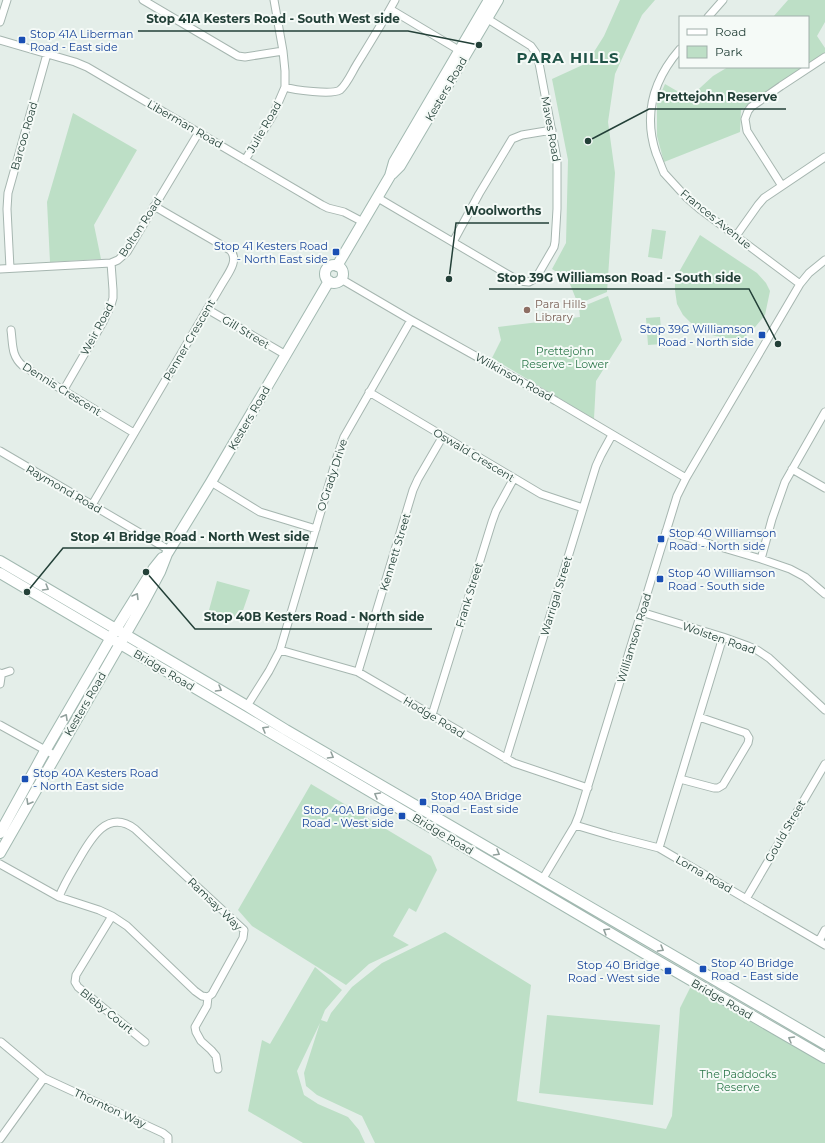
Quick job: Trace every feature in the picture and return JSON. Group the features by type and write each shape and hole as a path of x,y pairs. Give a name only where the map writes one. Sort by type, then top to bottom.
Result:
{"main road":[{"name":"Kesters Road","path":"484,16 489,0"},
{"name":"Kesters Road","path":"337,266 378,198 390,176 394,162 484,16 498,0"},
{"path":"331,266 337,266 342,272 341,279 335,283 329,281 325,276 326,270 331,266"},
{"name":"Kesters Road","path":"0,853 56,756 118,636 160,572 168,552 211,482 329,281"},
{"name":"Bridge Road","path":"0,561 242,716 449,831 542,880 825,1044"},
{"name":"Bridge Road","path":"0,573 97,630 118,636 247,706 449,831 536,890 825,1058"},
{"path":"97,630 100,638 102,655"},
{"name":"Kesters Road","path":"0,833 45,751 102,655 118,636"},
{"path":"242,716 247,706"},
{"path":"536,890 542,880"},
{"path":"622,940 628,930"}],"street":[{"path":"0,22 7,0"},
{"path":"143,0 238,56 283,51"},
{"name":"Julie Road","path":"246,160 273,115 285,87 283,51 274,0"},
{"path":"285,87 325,92 334,92 339,90 350,77 395,0"},
{"path":"709,16 722,0"},
{"path":"390,9 463,52"},
{"name":"Maves Road","path":"378,198 519,281 529,282 536,278 555,242 558,168 539,63 535,50 531,46 484,16"},
{"name":"Liberman Road","path":"0,40 89,68 326,207 344,212 363,222"},
{"name":"Frances Avenue","path":"679,50 669,64 655,90 650,121 655,148 664,172 686,197 800,284"},
{"name":"Barcoo Road","path":"10,268 7,209 8,193 47,54"},
{"path":"809,68 825,57"},
{"path":"782,186 747,131 745,122 746,114 753,105 808,68"},
{"path":"453,242 479,194 512,139 522,135 552,130"},
{"name":"Bolton Road","path":"0,269 111,263 118,260 125,255 199,132"},
{"path":"736,236 761,202 825,157"},
{"name":"Penner Crescent","path":"92,505 207,309 234,260 234,255 230,250 154,206"},
{"name":"Williamson Road","path":"542,880 575,825 581,810 674,504 686,478 800,284 809,273 825,260"},
{"name":"Weir Road","path":"63,391 103,322 111,305 113,290 111,263"},
{"name":"Wilkinson Road","path":"341,279 503,371 686,478"},
{"name":"Gill Street","path":"207,309 286,355"},
{"name":"O'Grady Drive","path":"247,706 280,650 341,444 348,429 411,320"},
{"name":"Dennis Crescent","path":"11,330 14,353 20,364 27,370 134,433"},
{"name":"Oswald Crescent","path":"369,392 541,494 584,508"},
{"path":"761,559 780,494 785,482 825,412"},
{"name":"Warrigal Street","path":"506,759 598,460 612,435"},
{"name":"Kennett Street","path":"358,672 413,490 443,436"},
{"name":"Raymond Road","path":"0,451 168,552"},
{"path":"792,469 825,488"},
{"name":"Frank Street","path":"432,716 492,522 496,511 514,478"},
{"path":"211,482 260,512 316,529"},
{"path":"666,530 761,559 797,572 825,594"},
{"name":"Wolsten Road","path":"641,612 748,646 764,655 825,710"},
{"path":"659,848 723,637"},
{"name":"Hodge Road","path":"280,650 358,672 506,759 518,765 588,788"},
{"path":"0,684 0,673 10,671"},
{"path":"680,779 711,788 720,787 723,785 748,743 749,736 746,733 699,718"},
{"path":"0,725 56,756"},
{"name":"Gould Street","path":"746,899 825,764"},
{"name":"Ramsay Way","path":"59,897 89,841 105,826 118,822 130,825 244,930 244,938 216,989 208,997 207,1006 195,1027 201,1041 216,1056 218,1069"},
{"name":"Lorna Road","path":"575,825 659,848 822,943"},
{"path":"0,864 59,897 99,910 112,916 127,926 195,991 202,996 208,997"},
{"name":"Bleby Court","path":"112,916 76,975 75,982 78,987 145,1042"},
{"path":"822,943 825,930"},
{"name":"Thornton Way","path":"1,1042 44,1078 163,1132 168,1137 168,1143"},
{"path":"1,1141 44,1078"}],"green space":[{"path":"620,0 655,0 642,15 615,74 608,122 615,173 607,292 578,304 568,279 552,269 566,243 568,160 552,79 587,63 604,36"},
{"path":"788,0 825,0 825,22 817,36 825,48 825,54 809,64 809,16 774,16"},
{"path":"726,68 804,68 741,110 740,132 664,162 657,136 657,102 665,84 689,98 713,76"},
{"path":"73,113 137,150 94,225 101,259 50,262 47,202"},
{"path":"652,229 666,231 662,259 648,257"},
{"path":"700,235 757,273 766,283 770,291 765,315 751,332 743,338 723,338 708,334 693,325 683,315 677,304 675,279"},
{"name":"Prettejohn Reserve - Lower","path":"608,296 622,340 596,381 594,419 492,358 501,340 498,327 580,317 579,308"},
{"path":"660,317 662,344 648,345 646,318"},
{"path":"217,581 250,590 240,619 209,610"},
{"path":"311,784 431,856 437,870 416,912 409,908 393,936 409,945 369,964 346,985 252,926 238,910"},
{"name":"The Paddocks Reserve","path":"445,932 531,985 517,1101 666,1129 672,1116 680,1008 693,982 825,1058 825,1143 375,1143 362,1116 317,1095 306,1086 304,1073 320,1023 297,1071 304,1095 318,1104 348,1117 359,1130 365,1143 303,1143 248,1111 262,1040 270,1044 315,967 342,990 325,1010 321,1020 327,1022 331,1013 352,987 382,963"},
{"path":"547,1015 660,1025 653,1105 539,1093"}],"place":[{"name":"Stop 41A Liberman Road - East side","path":"22,40"},
{"name":"Stop 41A Kesters Road - South West side","path":"479,45"},
{"name":"Prettejohn Reserve","path":"588,141"},
{"name":"Stop 41 Kesters Road - North East side","path":"336,252"},
{"name":"Woolworths","path":"449,279"},
{"name":"Para Hills Library","path":"527,310"},
{"name":"Stop 39G Williamson Road - North side","path":"762,335"},
{"name":"Stop 39G Williamson Road - South side","path":"778,344"},
{"name":"Stop 40 Williamson Road - North side","path":"661,539"},
{"name":"Stop 40B Kesters Road - North side","path":"146,572"},
{"name":"Stop 40 Williamson Road - South side","path":"660,579"},
{"name":"Stop 41 Bridge Road - North West side","path":"27,592"},
{"name":"Stop 40A Kesters Road - North East side","path":"25,779"},
{"name":"Stop 40A Bridge Road - East side","path":"423,802"},
{"name":"Stop 40A Bridge Road - West side","path":"402,816"},
{"name":"Stop 40 Bridge Road - East side","path":"703,969"},
{"name":"Stop 40 Bridge Road - West side","path":"668,971"}],"district":[{"name":"PARA HILLS","path":"568,58"}]}
